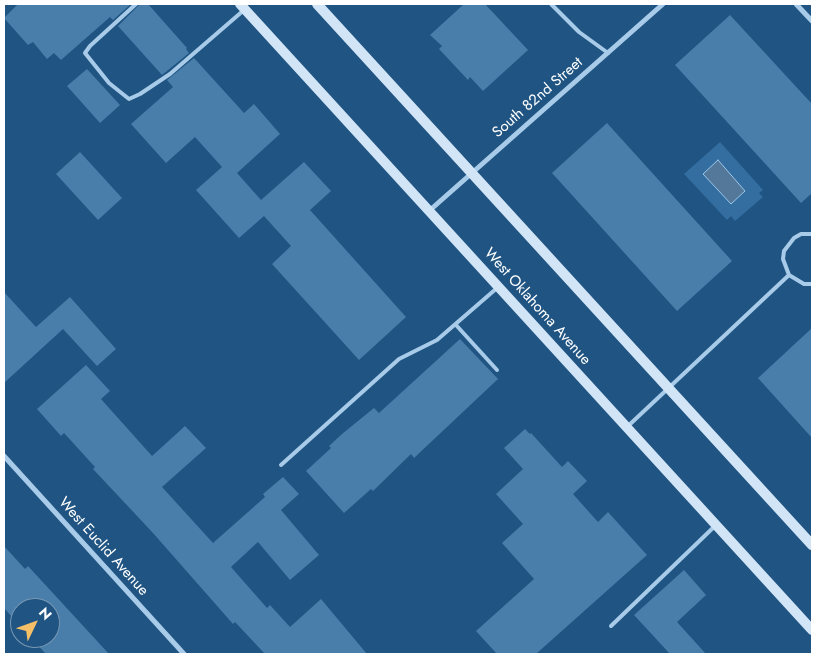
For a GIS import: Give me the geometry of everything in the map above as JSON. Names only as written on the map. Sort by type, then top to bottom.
[{"type":"main road","points":[[317,4],[812,546]]},
{"type":"main road","name":"West Oklahoma Avenue","points":[[242,6],[812,630]]},
{"type":"street","name":"South 82nd Street","points":[[429,211],[664,4]]},
{"type":"street","points":[[796,4],[812,22]]},
{"type":"street","name":"West Euclid Avenue","points":[[4,456],[184,654]]},
{"type":"lane","points":[[136,4],[90,46],[85,53],[109,83],[130,99],[170,74],[242,6]]},
{"type":"lane","points":[[551,4],[579,32],[608,53]]},
{"type":"lane","points":[[812,234],[801,234],[788,244],[783,259],[789,275],[804,284],[812,284]]},
{"type":"lane","points":[[627,427],[789,275]]},
{"type":"lane","points":[[281,465],[399,359],[438,340],[498,287]]},
{"type":"lane","points":[[456,326],[497,370]]},
{"type":"lane","points":[[611,626],[716,525]]},
{"type":"shaded area","points":[[720,142],[763,190],[759,193],[763,197],[735,221],[731,216],[727,220],[684,174]]},
{"type":"shaded area","points":[[718,160],[745,191],[731,204],[703,174]]},
{"type":"building","points":[[18,4],[131,4],[113,20],[110,17],[61,60],[54,53],[47,59],[33,42],[28,45],[4,18]]},
{"type":"building","points":[[140,4],[148,4],[187,48],[189,53],[162,75],[118,26]]},
{"type":"building","points":[[464,4],[485,4],[528,50],[483,91],[470,77],[468,80],[439,49],[442,46],[430,35]]},
{"type":"building","points":[[730,15],[812,104],[812,193],[801,203],[675,65]]},
{"type":"building","points":[[194,58],[244,113],[254,104],[280,134],[237,173],[261,200],[304,162],[331,191],[310,210],[406,317],[359,360],[272,264],[291,246],[264,216],[239,238],[196,190],[222,167],[195,137],[166,163],[131,124],[173,87],[167,80]]},
{"type":"building","points":[[87,69],[120,105],[100,123],[67,86]]},
{"type":"building","points":[[607,123],[732,261],[677,311],[552,173]]},
{"type":"building","points":[[80,152],[122,198],[98,220],[56,174]]},
{"type":"building","points":[[4,292],[36,327],[70,297],[116,349],[97,366],[63,329],[4,383]]},
{"type":"building","points":[[812,328],[812,438],[758,378]]},
{"type":"building","points":[[460,339],[498,379],[414,458],[411,454],[373,491],[371,489],[344,513],[306,471],[331,448],[329,446],[342,434],[374,408],[379,413]]},
{"type":"building","points":[[86,365],[110,391],[101,399],[152,456],[185,426],[206,448],[162,487],[213,543],[265,497],[263,494],[283,477],[299,494],[281,510],[319,555],[290,580],[258,542],[231,567],[267,608],[270,605],[290,627],[321,599],[367,654],[265,654],[235,622],[233,624],[153,533],[93,469],[95,467],[64,433],[61,436],[37,409]]},
{"type":"building","points":[[525,429],[531,433],[562,467],[568,461],[587,481],[573,494],[598,522],[608,512],[647,555],[536,654],[497,654],[476,631],[534,579],[502,543],[523,524],[496,494],[523,469],[504,448]]},
{"type":"building","points":[[4,546],[25,569],[28,566],[57,598],[10,598],[10,615],[4,608]]},
{"type":"building","points":[[684,570],[706,595],[677,622],[706,654],[670,654],[634,615]]},
{"type":"building","points":[[60,601],[109,654],[46,654],[40,648],[60,648]]}]
